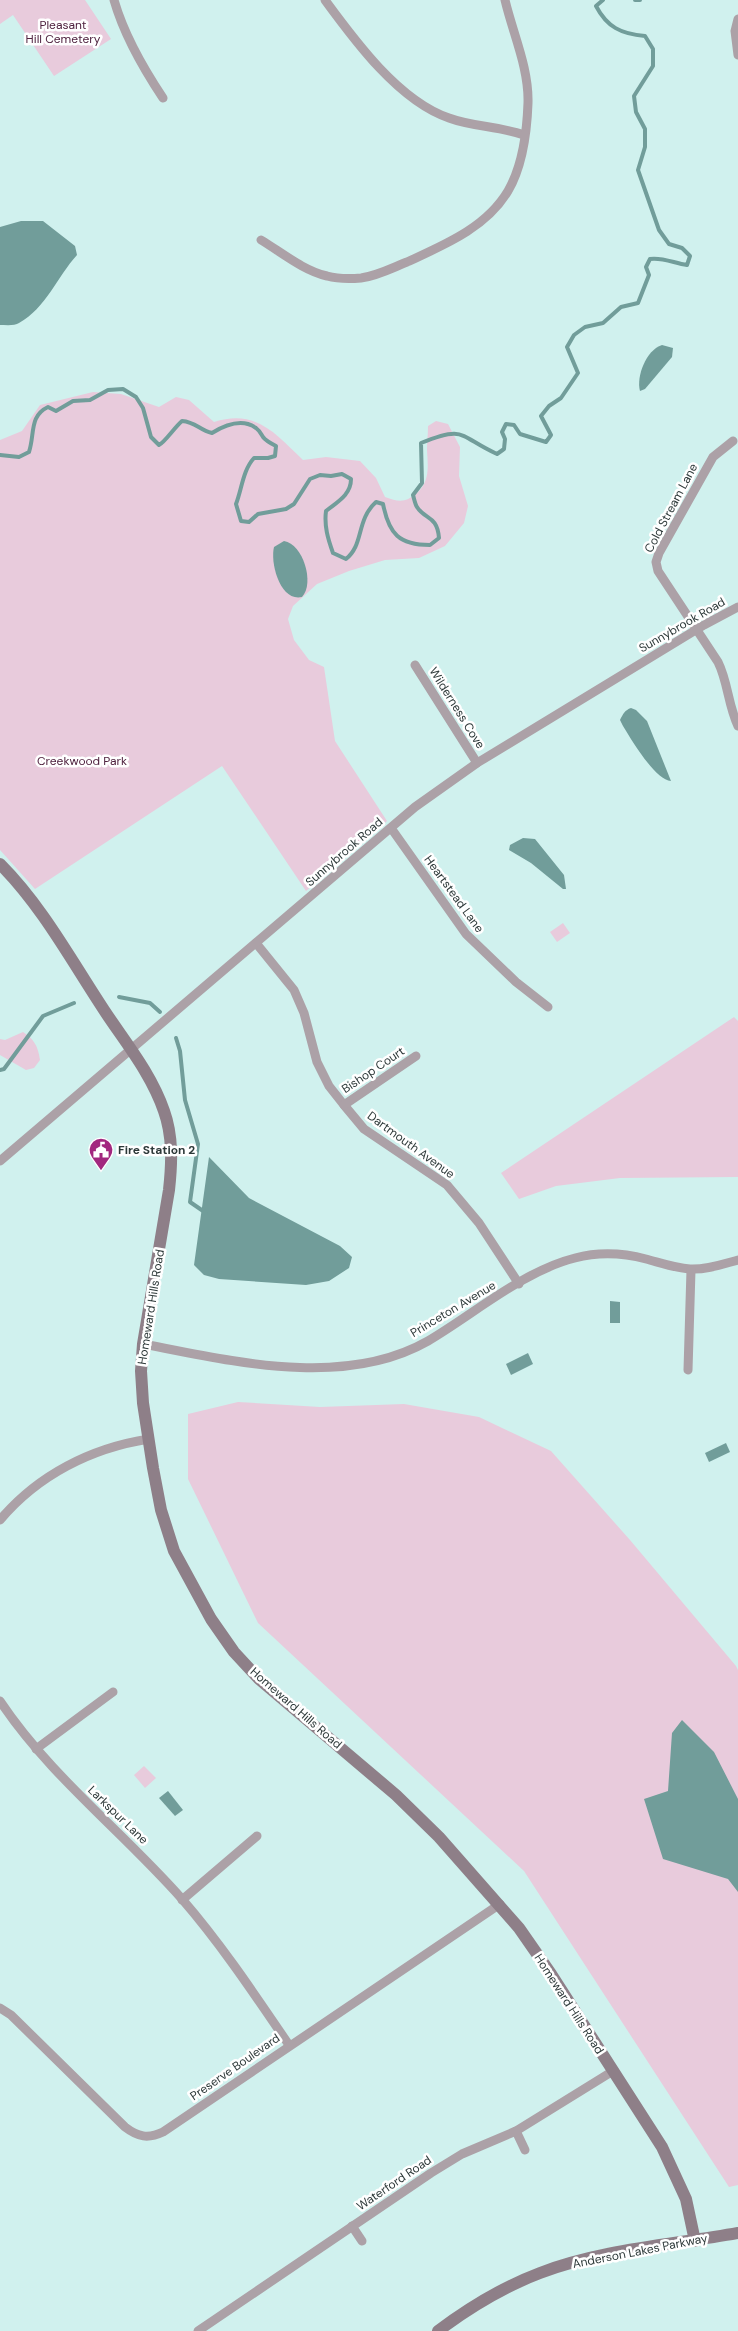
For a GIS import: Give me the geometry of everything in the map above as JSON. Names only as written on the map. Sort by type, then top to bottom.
[{"type":"street","points":[[114,0],[134,49],[164,98]]},
{"type":"street","points":[[325,0],[370,58],[394,82],[427,108],[448,118],[510,130],[524,135]]},
{"type":"street","points":[[261,240],[310,269],[326,276],[361,278],[377,275],[439,247],[482,221],[508,191],[516,171],[524,135],[528,102],[526,80],[505,0]]},
{"type":"street","points":[[738,19],[735,31],[738,55]]},
{"type":"street","name":"Cold Stream Lane","points":[[733,441],[713,457],[659,553],[656,562],[658,571],[697,629],[724,674],[729,705],[738,726]]},
{"type":"street","name":"Sunnybrook Road","points":[[0,1161],[436,791],[477,763],[697,629],[738,607]]},
{"type":"street","name":"Wilderness Cove","points":[[415,666],[477,763]]},
{"type":"street","name":"Heartstead Lane","points":[[391,828],[466,934],[516,982],[548,1007]]},
{"type":"street","name":"Homeward Hills Road","points":[[0,864],[35,905],[147,1073],[165,1113],[172,1164],[143,1344],[141,1371],[149,1439],[161,1510],[174,1551],[211,1619],[234,1652],[266,1686],[396,1795],[439,1837],[500,1904],[551,1974],[662,2147],[686,2199],[695,2241]]},
{"type":"street","name":"Dartmouth Avenue","points":[[256,943],[294,990],[304,1013],[318,1062],[329,1086],[364,1129],[447,1185],[479,1223],[519,1284]]},
{"type":"street","name":"Bishop Court","points":[[344,1105],[416,1056]]},
{"type":"street","name":"Princeton Avenue","points":[[143,1344],[297,1369],[330,1368],[394,1355],[425,1343],[550,1266],[575,1258],[597,1254],[621,1254],[691,1270],[738,1260]]},
{"type":"street","points":[[688,1370],[691,1270]]},
{"type":"street","points":[[0,1520],[27,1492],[53,1474],[108,1449],[149,1439]]},
{"type":"street","points":[[36,1750],[113,1692]]},
{"type":"street","name":"Larkspur Lane","points":[[0,1701],[54,1771],[126,1840],[182,1900],[243,1979],[289,2045]]},
{"type":"street","points":[[182,1900],[257,1836]]},
{"type":"street","name":"Preserve Boulevard","points":[[0,2008],[11,2015],[132,2138],[153,2137],[500,1904]]},
{"type":"street","name":"Waterford Road","points":[[198,2331],[462,2154],[516,2131],[613,2071]]},
{"type":"street","points":[[516,2131],[525,2150]]},
{"type":"street","points":[[352,2226],[362,2240]]},
{"type":"street","name":"Anderson Lakes Parkway","points":[[438,2331],[469,2308],[501,2290],[541,2273],[582,2260],[738,2232]]},
{"type":"green space","name":"Pleasant Hill Cemetery","points":[[0,0],[85,0],[111,39],[54,76],[13,15],[0,24]]},
{"type":"green space","name":"Creekwood Park","points":[[93,392],[121,394],[159,407],[176,397],[189,400],[214,422],[229,419],[253,421],[274,433],[303,460],[326,457],[360,461],[376,478],[385,497],[398,501],[405,500],[417,493],[426,479],[428,468],[428,426],[436,421],[448,424],[460,447],[459,476],[468,506],[464,523],[445,546],[419,558],[385,560],[349,571],[317,584],[293,606],[288,619],[294,640],[309,660],[324,667],[335,741],[387,821],[306,891],[222,766],[35,889],[0,850],[0,440],[22,431],[40,405]]},
{"type":"green space","points":[[563,923],[570,933],[557,942],[550,932]]},
{"type":"green space","points":[[734,1017],[738,1021],[738,1177],[620,1178],[556,1186],[519,1199],[501,1173]]},
{"type":"green space","points":[[23,1032],[35,1043],[40,1060],[34,1068],[26,1070],[0,1055],[0,1039],[5,1040]]},
{"type":"green space","points":[[238,1402],[320,1407],[404,1404],[479,1417],[551,1451],[630,1540],[736,1666],[738,1670],[738,2185],[729,2187],[524,1871],[258,1623],[188,1479],[188,1414]]},
{"type":"green space","points":[[144,1766],[156,1778],[145,1788],[134,1775]]},
{"type":"water","points":[[21,221],[43,221],[75,246],[77,255],[37,309],[15,325],[0,325],[0,227]]},
{"type":"water","points":[[662,345],[673,348],[672,357],[645,389],[640,391],[641,372],[647,358],[651,352]]},
{"type":"water","points":[[284,541],[297,549],[305,565],[307,583],[306,591],[302,597],[294,597],[288,594],[282,588],[275,571],[274,547]]},
{"type":"water","points":[[631,708],[636,710],[647,721],[671,781],[665,779],[651,767],[623,726],[620,720],[624,712]]},
{"type":"water","points":[[523,838],[535,839],[564,875],[566,889],[563,889],[531,863],[509,850],[510,845]]},
{"type":"water","points":[[209,1157],[249,1198],[340,1246],[352,1257],[349,1268],[329,1281],[306,1285],[219,1279],[204,1275],[194,1265]]},
{"type":"water","points":[[610,1301],[620,1302],[620,1323],[610,1323]]},
{"type":"water","points":[[528,1353],[533,1364],[511,1375],[506,1364]]},
{"type":"water","points":[[726,1443],[730,1452],[709,1462],[705,1453]]},
{"type":"water","points":[[682,1720],[714,1752],[738,1799],[738,1892],[728,1879],[663,1859],[644,1799],[668,1791],[672,1733]]},
{"type":"water","points":[[168,1791],[183,1810],[175,1816],[159,1798]]},
{"type":"waterway","points":[[0,455],[19,457],[29,452],[35,420],[48,407],[56,411],[73,401],[90,400],[108,390],[123,389],[136,397],[143,408],[151,437],[159,445],[182,421],[212,433],[228,425],[245,423],[256,428],[266,440],[276,446],[275,456],[254,458],[247,468],[236,504],[241,521],[249,522],[258,514],[286,509],[294,504],[310,479],[320,475],[342,474],[351,479],[349,489],[343,498],[326,511],[327,532],[333,553],[346,559],[352,553],[365,517],[376,502],[383,504],[385,514],[392,530],[397,536],[410,543],[430,545],[439,538],[436,525],[420,511],[413,495],[422,483],[421,443],[455,434],[468,438],[497,454],[504,449],[505,439],[502,432],[506,424],[514,425],[520,434],[546,442],[551,435],[541,416],[549,406],[561,398],[578,373],[567,347],[574,335],[585,327],[603,323],[621,307],[638,303],[649,275],[646,267],[650,259],[664,259],[687,265],[690,256],[682,248],[669,244],[659,230],[638,170],[645,147],[645,129],[636,112],[634,96],[653,66],[653,49],[645,36],[622,31],[610,24],[596,6],[603,0]]},
{"type":"waterway","points":[[635,0],[640,0]]},
{"type":"waterway","points":[[119,997],[150,1003],[160,1012]]},
{"type":"waterway","points":[[0,1070],[4,1069],[43,1016],[74,1003]]},
{"type":"waterway","points":[[176,1038],[180,1051],[185,1100],[198,1144],[190,1202],[206,1213]]},
{"type":"place","name":"Fire Station 2","points":[[101,1171]]}]
